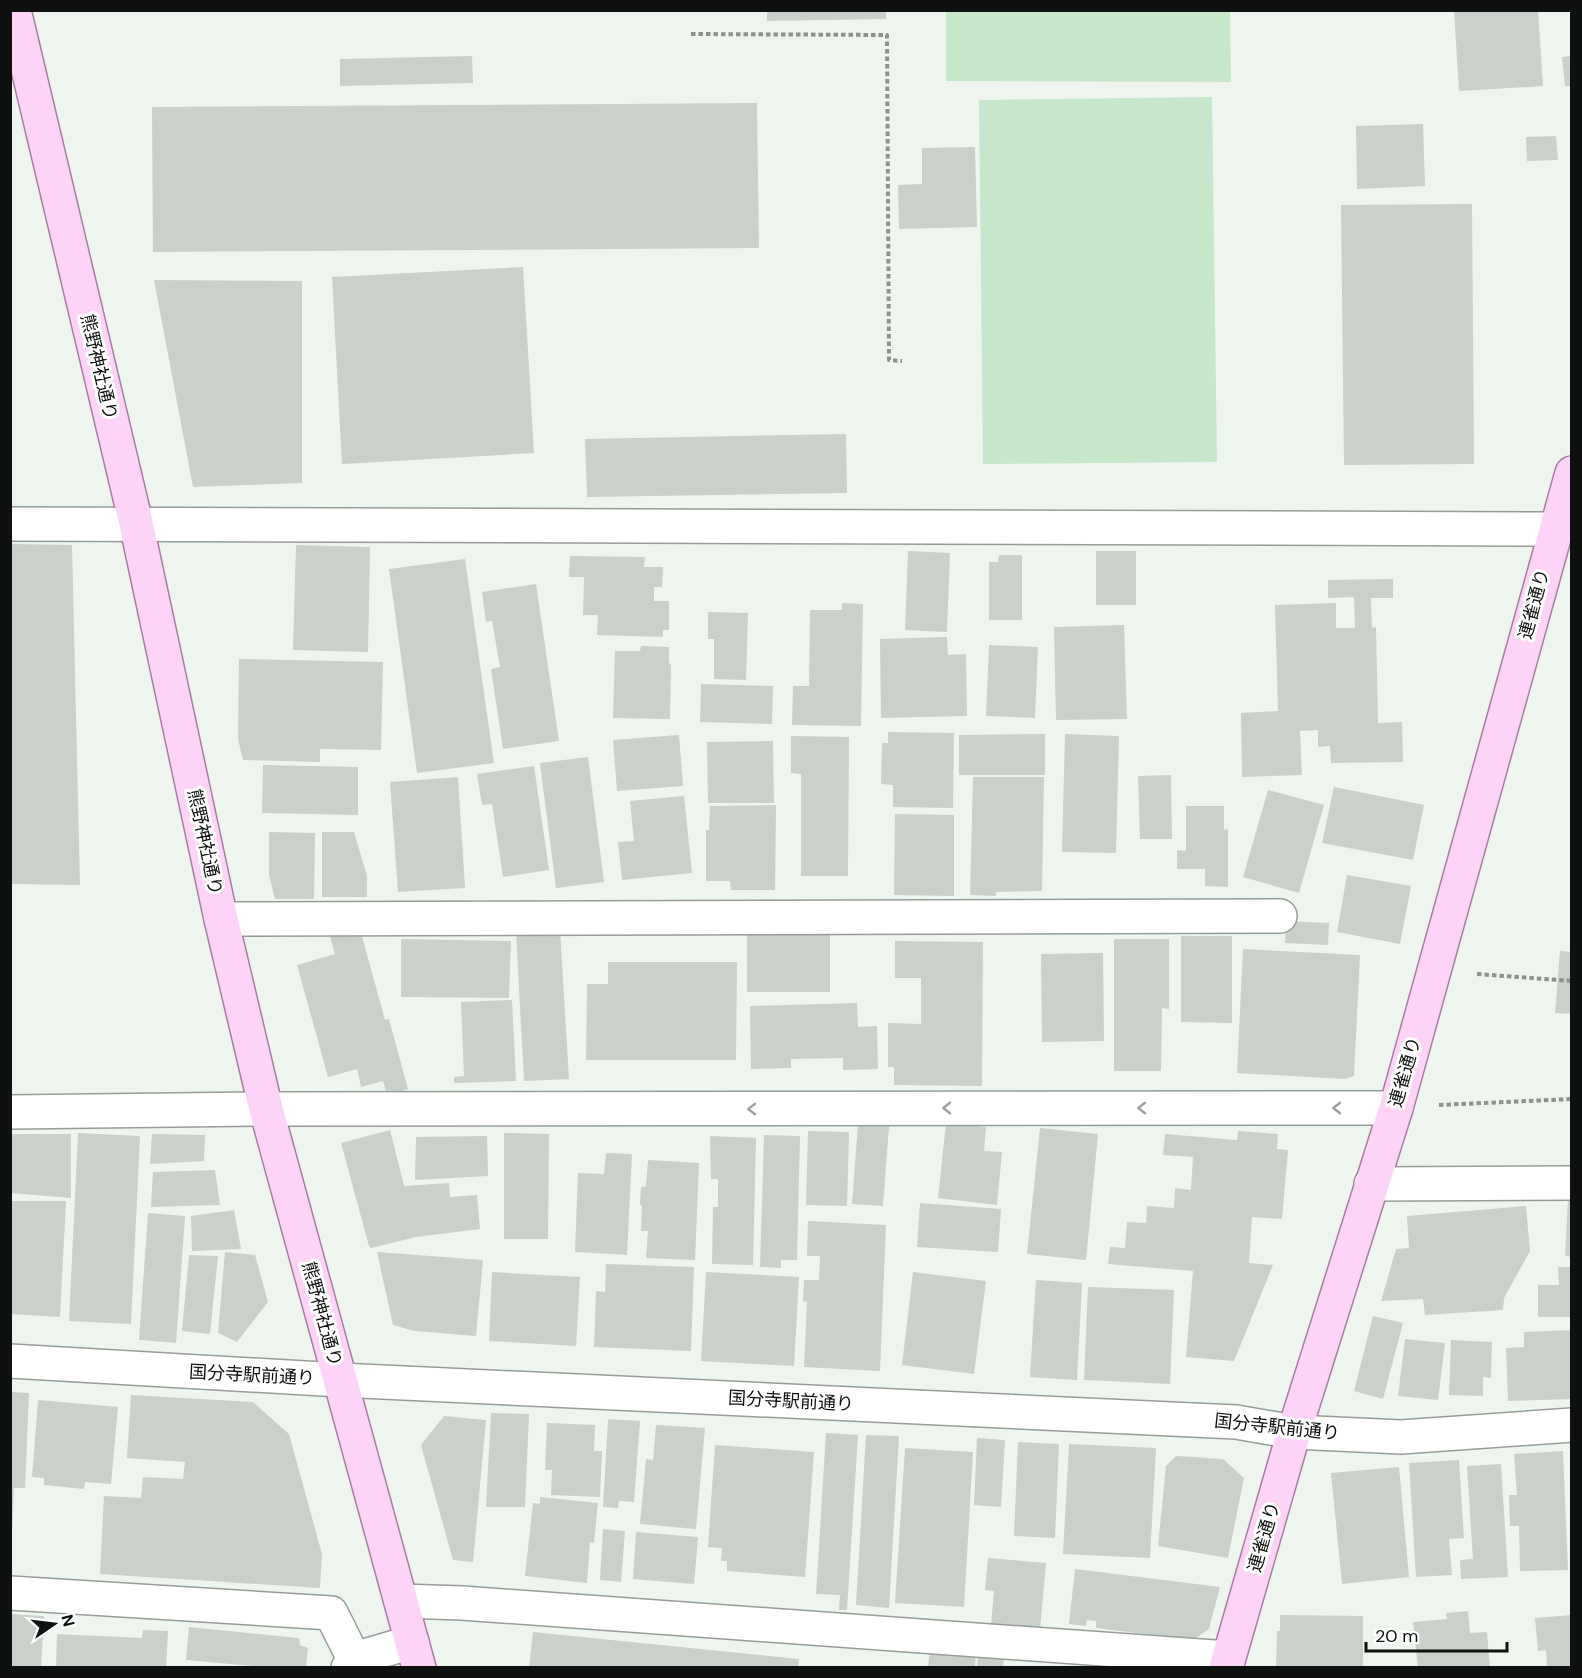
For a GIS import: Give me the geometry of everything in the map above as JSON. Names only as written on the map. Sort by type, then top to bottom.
[{"type":"main road","name":"熊野神社通り","points":[[14,10],[136,523],[221,919],[266,1109],[416,1655]]},
{"type":"main road","name":"連雀通り","points":[[1227,1663],[1294,1432],[1396,1108],[1572,473]]},
{"type":"street","points":[[10,524],[1555,529]]},
{"type":"street","points":[[221,919],[1280,916]]},
{"type":"street","points":[[10,1112],[266,1109],[1396,1108]]},
{"type":"street","points":[[1371,1184],[1572,1183]]},
{"type":"street","name":"国分寺駅前通り","points":[[10,1361],[340,1380],[1236,1422],[1294,1432],[1401,1437],[1572,1425]]},
{"type":"street","points":[[10,1593],[331,1613],[351,1663],[416,1655]]},
{"type":"street","points":[[401,1601],[462,1603],[1227,1663]]},
{"type":"path","points":[[691,34],[887,35],[889,360],[902,362]]},
{"type":"path","points":[[1467,973],[1572,981]]},
{"type":"path","points":[[1437,1105],[1572,1100]]},
{"type":"green space","points":[[946,11],[1230,11],[1231,82],[946,81]]},
{"type":"green space","points":[[1212,97],[1217,462],[983,464],[979,100]]},
{"type":"building","points":[[767,10],[886,10],[886,19],[767,21]]},
{"type":"building","points":[[1454,10],[1538,10],[1543,86],[1459,91]]},
{"type":"building","points":[[472,56],[473,83],[340,86],[340,59]]},
{"type":"building","points":[[1572,56],[1572,86],[1565,86],[1562,57]]},
{"type":"building","points":[[757,103],[759,248],[153,252],[152,107]]},
{"type":"building","points":[[1423,124],[1425,186],[1357,189],[1356,126]]},
{"type":"building","points":[[1556,136],[1558,160],[1527,161],[1526,137]]},
{"type":"building","points":[[975,147],[977,227],[899,229],[898,185],[922,184],[922,148]]},
{"type":"building","points":[[1472,204],[1474,464],[1344,465],[1341,205]]},
{"type":"building","points":[[523,267],[534,453],[342,464],[332,277]]},
{"type":"building","points":[[154,280],[302,281],[302,483],[193,487]]},
{"type":"building","points":[[846,434],[847,493],[587,497],[585,439]]},
{"type":"building","points":[[10,544],[72,545],[80,885],[10,884]]},
{"type":"building","points":[[296,545],[370,547],[368,652],[293,650]]},
{"type":"building","points":[[908,551],[950,553],[947,632],[905,630]]},
{"type":"building","points":[[1096,551],[1136,551],[1136,605],[1096,605]]},
{"type":"building","points":[[999,555],[1022,555],[1022,620],[989,620],[989,562],[998,562]]},
{"type":"building","points":[[570,556],[645,557],[644,567],[663,567],[662,587],[654,587],[654,601],[669,601],[669,630],[663,630],[663,637],[597,635],[598,615],[583,615],[584,577],[569,577]]},
{"type":"building","points":[[465,559],[494,763],[417,773],[389,569]]},
{"type":"building","points":[[1393,579],[1393,598],[1371,598],[1372,628],[1376,627],[1378,723],[1402,722],[1403,762],[1331,763],[1330,746],[1318,747],[1318,730],[1300,731],[1302,775],[1242,777],[1241,713],[1278,711],[1275,605],[1336,603],[1336,628],[1355,628],[1354,597],[1328,598],[1328,580]]},
{"type":"building","points":[[536,584],[559,741],[503,749],[491,669],[500,667],[492,621],[486,622],[482,592]]},
{"type":"building","points":[[842,603],[863,604],[861,726],[792,725],[793,686],[809,686],[810,610],[842,610]]},
{"type":"building","points":[[708,612],[748,613],[746,680],[714,679],[714,639],[708,639]]},
{"type":"building","points":[[1124,625],[1127,719],[1056,720],[1054,627]]},
{"type":"building","points":[[947,637],[948,655],[966,654],[967,716],[881,718],[880,639]]},
{"type":"building","points":[[989,645],[1038,647],[1035,718],[986,716]]},
{"type":"building","points":[[641,646],[669,647],[670,719],[613,718],[615,651],[640,651]]},
{"type":"building","points":[[239,659],[383,662],[381,750],[320,749],[320,762],[243,760],[238,739]]},
{"type":"building","points":[[701,684],[773,686],[772,724],[700,722]]},
{"type":"building","points":[[888,732],[954,733],[953,808],[893,807],[893,785],[881,784],[882,743],[888,743]]},
{"type":"building","points":[[1045,734],[1045,775],[959,775],[959,735]]},
{"type":"building","points":[[1065,734],[1119,736],[1116,853],[1062,852]]},
{"type":"building","points":[[679,735],[683,786],[617,791],[613,740]]},
{"type":"building","points":[[791,736],[849,737],[848,876],[801,876],[801,774],[791,773]]},
{"type":"building","points":[[773,741],[774,803],[708,803],[707,742]]},
{"type":"building","points":[[588,757],[604,882],[556,888],[540,763]]},
{"type":"building","points":[[263,765],[358,767],[358,815],[262,813]]},
{"type":"building","points":[[534,766],[549,870],[503,877],[492,804],[482,805],[477,774]]},
{"type":"building","points":[[1171,775],[1172,839],[1140,839],[1138,776]]},
{"type":"building","points":[[458,777],[465,888],[398,892],[390,782]]},
{"type":"building","points":[[973,777],[1044,777],[1042,891],[996,892],[996,896],[970,895]]},
{"type":"building","points":[[1334,787],[1424,805],[1413,860],[1322,843]]},
{"type":"building","points":[[1268,790],[1324,805],[1299,893],[1243,877]]},
{"type":"building","points":[[684,796],[692,873],[622,880],[618,842],[634,841],[630,801]]},
{"type":"building","points":[[776,805],[775,890],[731,890],[730,881],[706,881],[706,830],[709,830],[710,806]]},
{"type":"building","points":[[1186,806],[1224,806],[1224,830],[1228,829],[1228,887],[1205,886],[1205,869],[1177,869],[1177,850],[1186,851]]},
{"type":"building","points":[[895,814],[954,815],[954,896],[894,895]]},
{"type":"building","points":[[269,832],[315,833],[314,899],[275,899],[269,875]]},
{"type":"building","points":[[322,832],[354,832],[367,876],[367,897],[322,897]]},
{"type":"building","points":[[1347,875],[1411,886],[1400,944],[1337,932]]},
{"type":"building","points":[[1286,921],[1329,923],[1328,945],[1285,943]]},
{"type":"building","points":[[360,929],[385,1020],[389,1019],[408,1089],[387,1095],[383,1081],[361,1087],[357,1069],[328,1077],[297,965],[335,954],[330,937]]},
{"type":"building","points":[[560,930],[569,1079],[524,1081],[516,932]]},
{"type":"building","points":[[830,930],[830,992],[747,992],[747,931]]},
{"type":"building","points":[[1181,936],[1232,936],[1232,1023],[1181,1022]]},
{"type":"building","points":[[401,939],[511,941],[509,998],[401,997]]},
{"type":"building","points":[[1114,939],[1169,939],[1169,1009],[1162,1008],[1161,1071],[1114,1071]]},
{"type":"building","points":[[895,941],[983,942],[982,1086],[894,1085],[894,1067],[888,1067],[888,1023],[921,1024],[921,978],[895,978]]},
{"type":"building","points":[[1243,949],[1360,955],[1354,1076],[1345,1079],[1237,1073]]},
{"type":"building","points":[[1560,951],[1572,952],[1572,1014],[1555,1013]]},
{"type":"building","points":[[1103,953],[1104,1041],[1042,1042],[1041,954]]},
{"type":"building","points":[[608,962],[737,962],[736,1060],[586,1060],[587,984],[608,984]]},
{"type":"building","points":[[512,1000],[516,1081],[454,1083],[454,1077],[464,1076],[461,1002]]},
{"type":"building","points":[[857,1003],[858,1027],[877,1026],[878,1069],[843,1070],[843,1058],[791,1059],[791,1068],[751,1069],[750,1006]]},
{"type":"building","points":[[946,1123],[986,1127],[984,1151],[1002,1152],[997,1205],[938,1198]]},
{"type":"building","points":[[858,1124],[889,1126],[883,1206],[852,1204]]},
{"type":"building","points":[[1040,1128],[1098,1134],[1086,1260],[1027,1254]]},
{"type":"building","points":[[390,1130],[404,1186],[449,1183],[450,1197],[477,1195],[480,1229],[416,1237],[371,1248],[369,1246],[341,1143]]},
{"type":"building","points":[[808,1131],[849,1132],[847,1206],[806,1205]]},
{"type":"building","points":[[1238,1131],[1278,1134],[1277,1149],[1288,1150],[1282,1219],[1252,1217],[1249,1263],[1273,1265],[1234,1361],[1186,1357],[1193,1271],[1108,1264],[1110,1247],[1125,1248],[1127,1222],[1146,1223],[1147,1206],[1174,1208],[1175,1188],[1191,1190],[1193,1157],[1163,1155],[1165,1134],[1237,1140]]},
{"type":"building","points":[[78,1133],[140,1136],[131,1324],[69,1321]]},
{"type":"building","points":[[504,1133],[549,1134],[548,1239],[504,1239]]},
{"type":"building","points":[[10,1134],[71,1134],[71,1198],[10,1193]]},
{"type":"building","points":[[152,1134],[205,1135],[204,1161],[150,1164]]},
{"type":"building","points":[[764,1135],[800,1136],[797,1260],[781,1260],[781,1268],[760,1267]]},
{"type":"building","points":[[487,1136],[488,1176],[415,1180],[416,1137]]},
{"type":"building","points":[[710,1136],[756,1138],[753,1265],[712,1264],[713,1207],[718,1207],[718,1179],[711,1179]]},
{"type":"building","points":[[606,1153],[632,1154],[627,1255],[575,1252],[578,1173],[604,1174]]},
{"type":"building","points":[[648,1160],[699,1163],[695,1260],[646,1258],[648,1231],[641,1231],[642,1205],[640,1205],[641,1187],[646,1186]]},
{"type":"building","points":[[215,1170],[220,1205],[151,1207],[153,1172]]},
{"type":"building","points":[[1568,1200],[1572,1201],[1572,1257],[1565,1256]]},
{"type":"building","points":[[10,1201],[66,1201],[60,1317],[10,1314]]},
{"type":"building","points":[[920,1203],[1001,1209],[998,1252],[917,1247]]},
{"type":"building","points":[[1526,1206],[1530,1251],[1504,1298],[1503,1310],[1425,1315],[1423,1299],[1381,1301],[1396,1249],[1409,1248],[1407,1216]]},
{"type":"building","points":[[234,1210],[241,1249],[192,1251],[191,1216]]},
{"type":"building","points":[[148,1213],[185,1216],[176,1343],[139,1340]]},
{"type":"building","points":[[808,1221],[886,1225],[880,1371],[804,1367],[807,1301],[803,1302],[804,1280],[819,1280],[820,1256],[807,1256]]},
{"type":"building","points":[[225,1252],[255,1255],[268,1302],[237,1342],[218,1333]]},
{"type":"building","points":[[377,1252],[483,1260],[476,1336],[414,1331],[393,1325]]},
{"type":"building","points":[[189,1255],[218,1256],[210,1334],[182,1331]]},
{"type":"building","points":[[606,1264],[694,1267],[691,1351],[594,1347],[596,1291],[605,1292]]},
{"type":"building","points":[[1558,1267],[1572,1267],[1572,1317],[1538,1317],[1538,1285],[1559,1285]]},
{"type":"building","points":[[492,1272],[580,1277],[576,1346],[489,1341]]},
{"type":"building","points":[[706,1272],[799,1277],[794,1366],[701,1361]]},
{"type":"building","points":[[913,1272],[986,1281],[974,1374],[902,1365]]},
{"type":"building","points":[[1036,1280],[1082,1283],[1077,1380],[1030,1377]]},
{"type":"building","points":[[1088,1287],[1174,1290],[1170,1384],[1084,1380]]},
{"type":"building","points":[[1373,1316],[1403,1323],[1383,1399],[1354,1391]]},
{"type":"building","points":[[1572,1330],[1572,1399],[1508,1401],[1506,1348],[1524,1347],[1524,1332]]},
{"type":"building","points":[[1405,1339],[1445,1343],[1438,1400],[1398,1396]]},
{"type":"building","points":[[1451,1340],[1492,1342],[1491,1378],[1483,1377],[1483,1396],[1449,1395]]},
{"type":"building","points":[[10,1392],[29,1393],[25,1488],[14,1488],[12,1534],[10,1534]]},
{"type":"building","points":[[131,1395],[253,1402],[289,1434],[322,1554],[320,1588],[100,1574],[104,1496],[141,1498],[143,1477],[183,1479],[185,1462],[127,1458]]},
{"type":"building","points":[[38,1400],[118,1407],[111,1484],[85,1482],[84,1489],[44,1485],[44,1478],[32,1477]]},
{"type":"building","points":[[491,1413],[529,1414],[525,1507],[486,1507]]},
{"type":"building","points":[[444,1416],[486,1420],[473,1562],[453,1560],[421,1445]]},
{"type":"building","points":[[608,1419],[640,1421],[634,1502],[619,1501],[618,1508],[603,1507]]},
{"type":"building","points":[[547,1423],[595,1425],[594,1451],[602,1451],[600,1497],[551,1495],[552,1470],[545,1470]]},
{"type":"building","points":[[656,1425],[705,1428],[696,1529],[640,1524],[646,1459],[653,1460]]},
{"type":"building","points":[[826,1433],[858,1435],[847,1610],[839,1610],[840,1595],[816,1594]]},
{"type":"building","points":[[866,1435],[899,1436],[889,1608],[856,1605]]},
{"type":"building","points":[[977,1438],[1005,1440],[1001,1507],[974,1505]]},
{"type":"building","points":[[1018,1442],[1059,1444],[1055,1538],[1014,1536]]},
{"type":"building","points":[[1069,1444],[1156,1448],[1150,1558],[1063,1554]]},
{"type":"building","points":[[715,1445],[814,1452],[805,1577],[727,1571],[727,1561],[721,1561],[722,1548],[708,1547]]},
{"type":"building","points":[[905,1448],[973,1452],[964,1607],[895,1603]]},
{"type":"building","points":[[1563,1451],[1568,1570],[1520,1571],[1519,1526],[1510,1526],[1509,1495],[1517,1495],[1514,1454]]},
{"type":"building","points":[[1176,1456],[1223,1459],[1244,1478],[1228,1558],[1158,1546],[1166,1466]]},
{"type":"building","points":[[1459,1460],[1464,1538],[1449,1539],[1452,1575],[1416,1577],[1409,1463]]},
{"type":"building","points":[[1501,1464],[1508,1577],[1461,1579],[1460,1560],[1473,1559],[1467,1466]]},
{"type":"building","points":[[1399,1467],[1409,1577],[1342,1584],[1331,1473]]},
{"type":"building","points":[[540,1497],[598,1503],[594,1543],[590,1542],[587,1583],[525,1576],[533,1503],[540,1504]]},
{"type":"building","points":[[603,1529],[625,1531],[621,1582],[600,1580]]},
{"type":"building","points":[[636,1532],[698,1537],[694,1584],[633,1579]]},
{"type":"building","points":[[988,1558],[1046,1563],[1040,1630],[991,1625],[994,1591],[985,1590]]},
{"type":"building","points":[[1075,1569],[1220,1587],[1209,1629],[1193,1640],[1096,1628],[1096,1621],[1087,1620],[1086,1626],[1069,1624]]},
{"type":"building","points":[[1468,1611],[1470,1633],[1487,1632],[1490,1668],[1418,1668],[1413,1622],[1447,1619],[1446,1613]]},
{"type":"building","points":[[10,1614],[44,1616],[41,1668],[10,1668]]},
{"type":"building","points":[[1280,1615],[1363,1616],[1363,1668],[1276,1668]]},
{"type":"building","points":[[1572,1615],[1572,1668],[1547,1668],[1546,1650],[1538,1651],[1535,1618]]},
{"type":"building","points":[[189,1627],[299,1638],[300,1645],[308,1648],[306,1668],[274,1668],[186,1660]]},
{"type":"building","points":[[143,1630],[168,1631],[166,1668],[56,1668],[57,1634],[142,1638]]},
{"type":"building","points":[[533,1632],[799,1659],[798,1668],[529,1668]]},
{"type":"building","points":[[930,1647],[976,1651],[975,1668],[928,1668]]},
{"type":"building","points":[[978,1657],[1004,1659],[1003,1668],[977,1668]]}]
